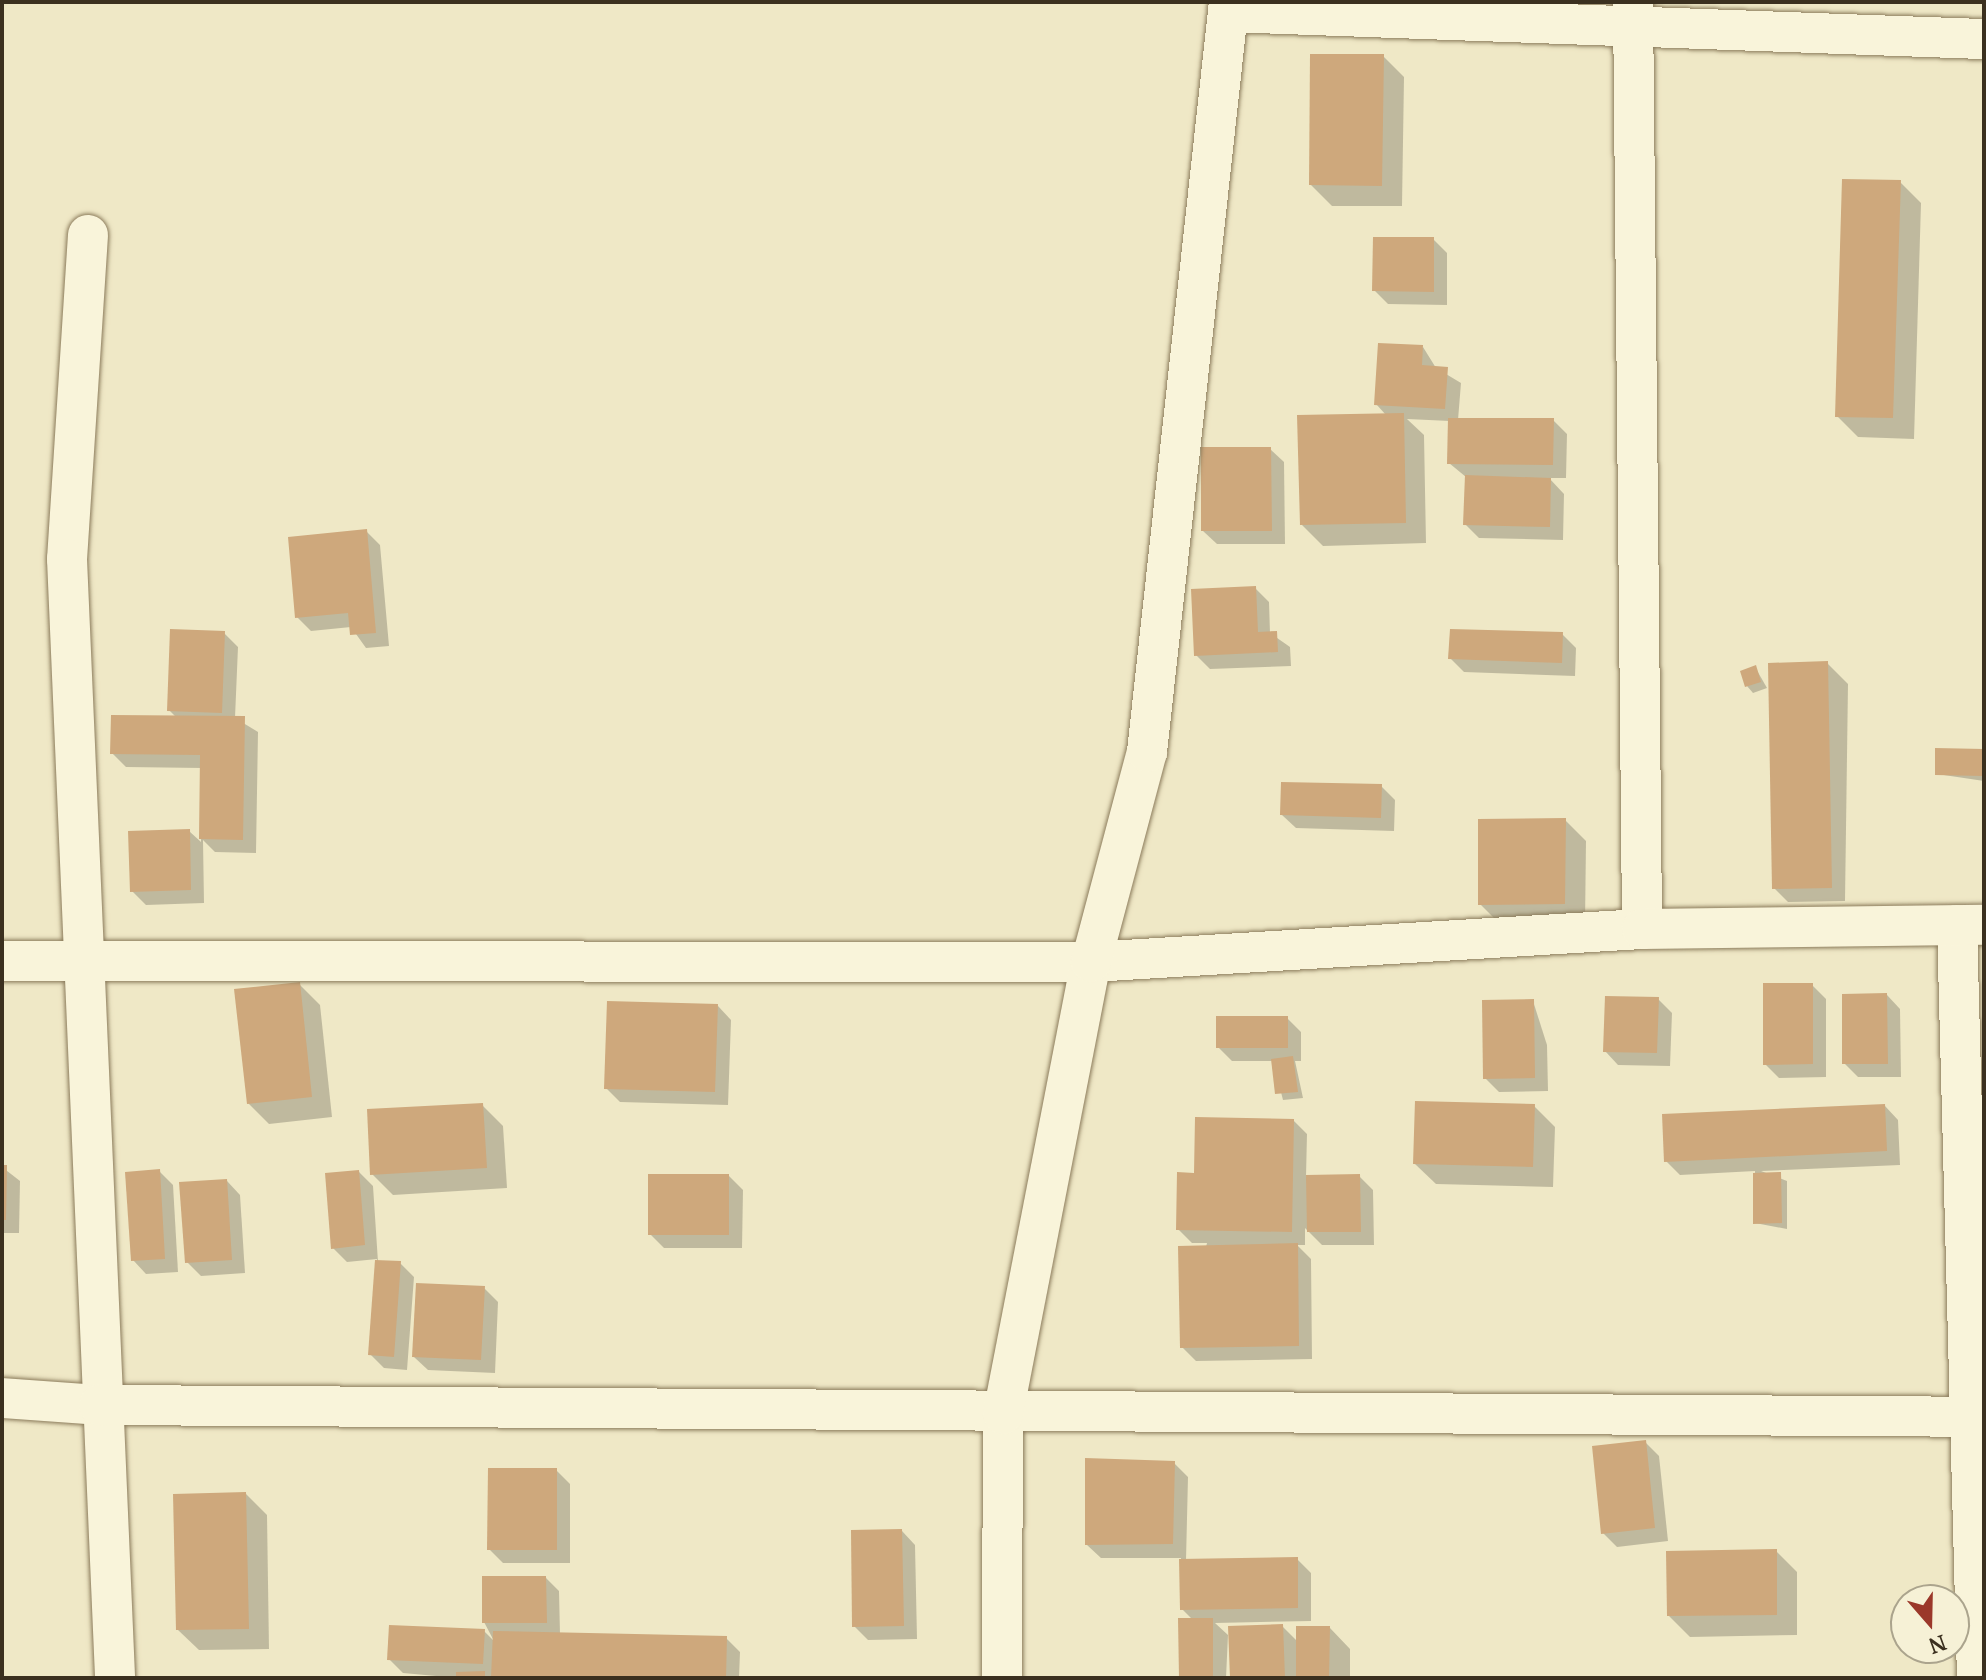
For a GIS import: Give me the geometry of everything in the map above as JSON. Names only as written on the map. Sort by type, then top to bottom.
[{"type":"street","points":[[1002,1678],[1003,1414],[1091,962],[1147,752],[1228,7],[1633,14],[1984,39]]},
{"type":"street","points":[[1633,14],[1642,929]]},
{"type":"street","points":[[88,235],[67,559],[89,960],[99,1405],[115,1678]]},
{"type":"street","points":[[2,961],[1091,962],[1642,929],[1970,925],[1977,1417],[1977,1678]]},
{"type":"street","points":[[2,1398],[99,1405],[1003,1414],[1977,1417]]},
{"type":"building","points":[[1310,54],[1384,54],[1382,186],[1309,185]]},
{"type":"building","points":[[1842,179],[1901,180],[1893,418],[1835,417]]},
{"type":"building","points":[[1373,237],[1434,237],[1434,292],[1372,291]]},
{"type":"building","points":[[1378,343],[1423,345],[1422,365],[1448,367],[1445,409],[1374,405]]},
{"type":"building","points":[[1404,413],[1406,523],[1300,525],[1297,415]]},
{"type":"building","points":[[1448,418],[1554,418],[1553,465],[1447,464]]},
{"type":"building","points":[[1201,447],[1271,447],[1272,531],[1201,531]]},
{"type":"building","points":[[1465,475],[1551,478],[1550,527],[1463,525]]},
{"type":"building","points":[[367,529],[376,633],[350,635],[348,613],[295,618],[288,537]]},
{"type":"building","points":[[1256,586],[1258,632],[1277,631],[1278,652],[1194,656],[1191,589]]},
{"type":"building","points":[[170,629],[225,631],[222,713],[167,711]]},
{"type":"building","points":[[1450,629],[1563,632],[1562,663],[1448,659]]},
{"type":"building","points":[[1828,661],[1832,888],[1772,889],[1768,663]]},
{"type":"building","points":[[1756,665],[1761,682],[1745,687],[1740,671]]},
{"type":"building","points":[[111,715],[245,716],[243,840],[199,839],[200,755],[110,754]]},
{"type":"building","points":[[1935,748],[1984,749],[1984,776],[1935,775]]},
{"type":"building","points":[[1281,782],[1382,784],[1381,818],[1280,815]]},
{"type":"building","points":[[1566,818],[1565,904],[1478,905],[1478,819]]},
{"type":"building","points":[[190,829],[191,890],[130,892],[128,831]]},
{"type":"building","points":[[300,982],[312,1097],[247,1104],[234,989]]},
{"type":"building","points":[[1763,983],[1813,983],[1813,1064],[1763,1065]]},
{"type":"building","points":[[1887,993],[1888,1064],[1842,1064],[1842,994]]},
{"type":"building","points":[[1605,996],[1659,997],[1657,1053],[1603,1052]]},
{"type":"building","points":[[1534,999],[1535,1078],[1483,1079],[1482,1000]]},
{"type":"building","points":[[607,1001],[718,1004],[715,1092],[604,1089]]},
{"type":"building","points":[[1216,1016],[1288,1016],[1288,1048],[1216,1048]]},
{"type":"building","points":[[1293,1056],[1298,1092],[1275,1094],[1271,1059]]},
{"type":"building","points":[[1415,1101],[1535,1104],[1533,1167],[1413,1164]]},
{"type":"building","points":[[483,1103],[487,1168],[370,1175],[367,1109]]},
{"type":"building","points":[[1885,1104],[1887,1151],[1664,1162],[1662,1114]]},
{"type":"building","points":[[1195,1117],[1294,1119],[1292,1232],[1176,1230],[1177,1172],[1194,1173]]},
{"type":"building","points":[[2,1165],[7,1165],[6,1220],[2,1220]]},
{"type":"building","points":[[160,1169],[165,1259],[131,1261],[125,1172]]},
{"type":"building","points":[[359,1170],[365,1245],[331,1249],[325,1173]]},
{"type":"building","points":[[1781,1172],[1782,1223],[1753,1224],[1753,1173]]},
{"type":"building","points":[[648,1174],[729,1174],[729,1235],[648,1235]]},
{"type":"building","points":[[1360,1174],[1361,1232],[1307,1232],[1306,1175]]},
{"type":"building","points":[[227,1179],[232,1260],[185,1263],[179,1182]]},
{"type":"building","points":[[1298,1243],[1299,1346],[1180,1348],[1178,1246]]},
{"type":"building","points":[[375,1260],[401,1261],[394,1357],[368,1355]]},
{"type":"building","points":[[416,1283],[485,1286],[481,1360],[412,1357]]},
{"type":"building","points":[[1646,1440],[1655,1528],[1601,1534],[1592,1446]]},
{"type":"building","points":[[1085,1458],[1175,1461],[1173,1544],[1085,1545]]},
{"type":"building","points":[[488,1468],[557,1468],[557,1550],[487,1550]]},
{"type":"building","points":[[246,1492],[249,1629],[176,1630],[173,1494]]},
{"type":"building","points":[[902,1529],[904,1626],[852,1627],[851,1530]]},
{"type":"building","points":[[1777,1549],[1777,1615],[1667,1616],[1666,1551]]},
{"type":"building","points":[[1298,1557],[1298,1608],[1180,1610],[1179,1559]]},
{"type":"building","points":[[482,1576],[546,1576],[547,1623],[482,1623]]},
{"type":"building","points":[[1178,1618],[1213,1618],[1213,1678],[1179,1678]]},
{"type":"building","points":[[1283,1624],[1285,1678],[1230,1678],[1228,1626]]},
{"type":"building","points":[[389,1625],[485,1629],[483,1664],[387,1660]]},
{"type":"building","points":[[1296,1626],[1330,1626],[1329,1678],[1296,1678]]},
{"type":"building","points":[[493,1631],[727,1636],[726,1678],[491,1678]]},
{"type":"building","points":[[485,1671],[485,1678],[456,1678],[456,1672]]}]
